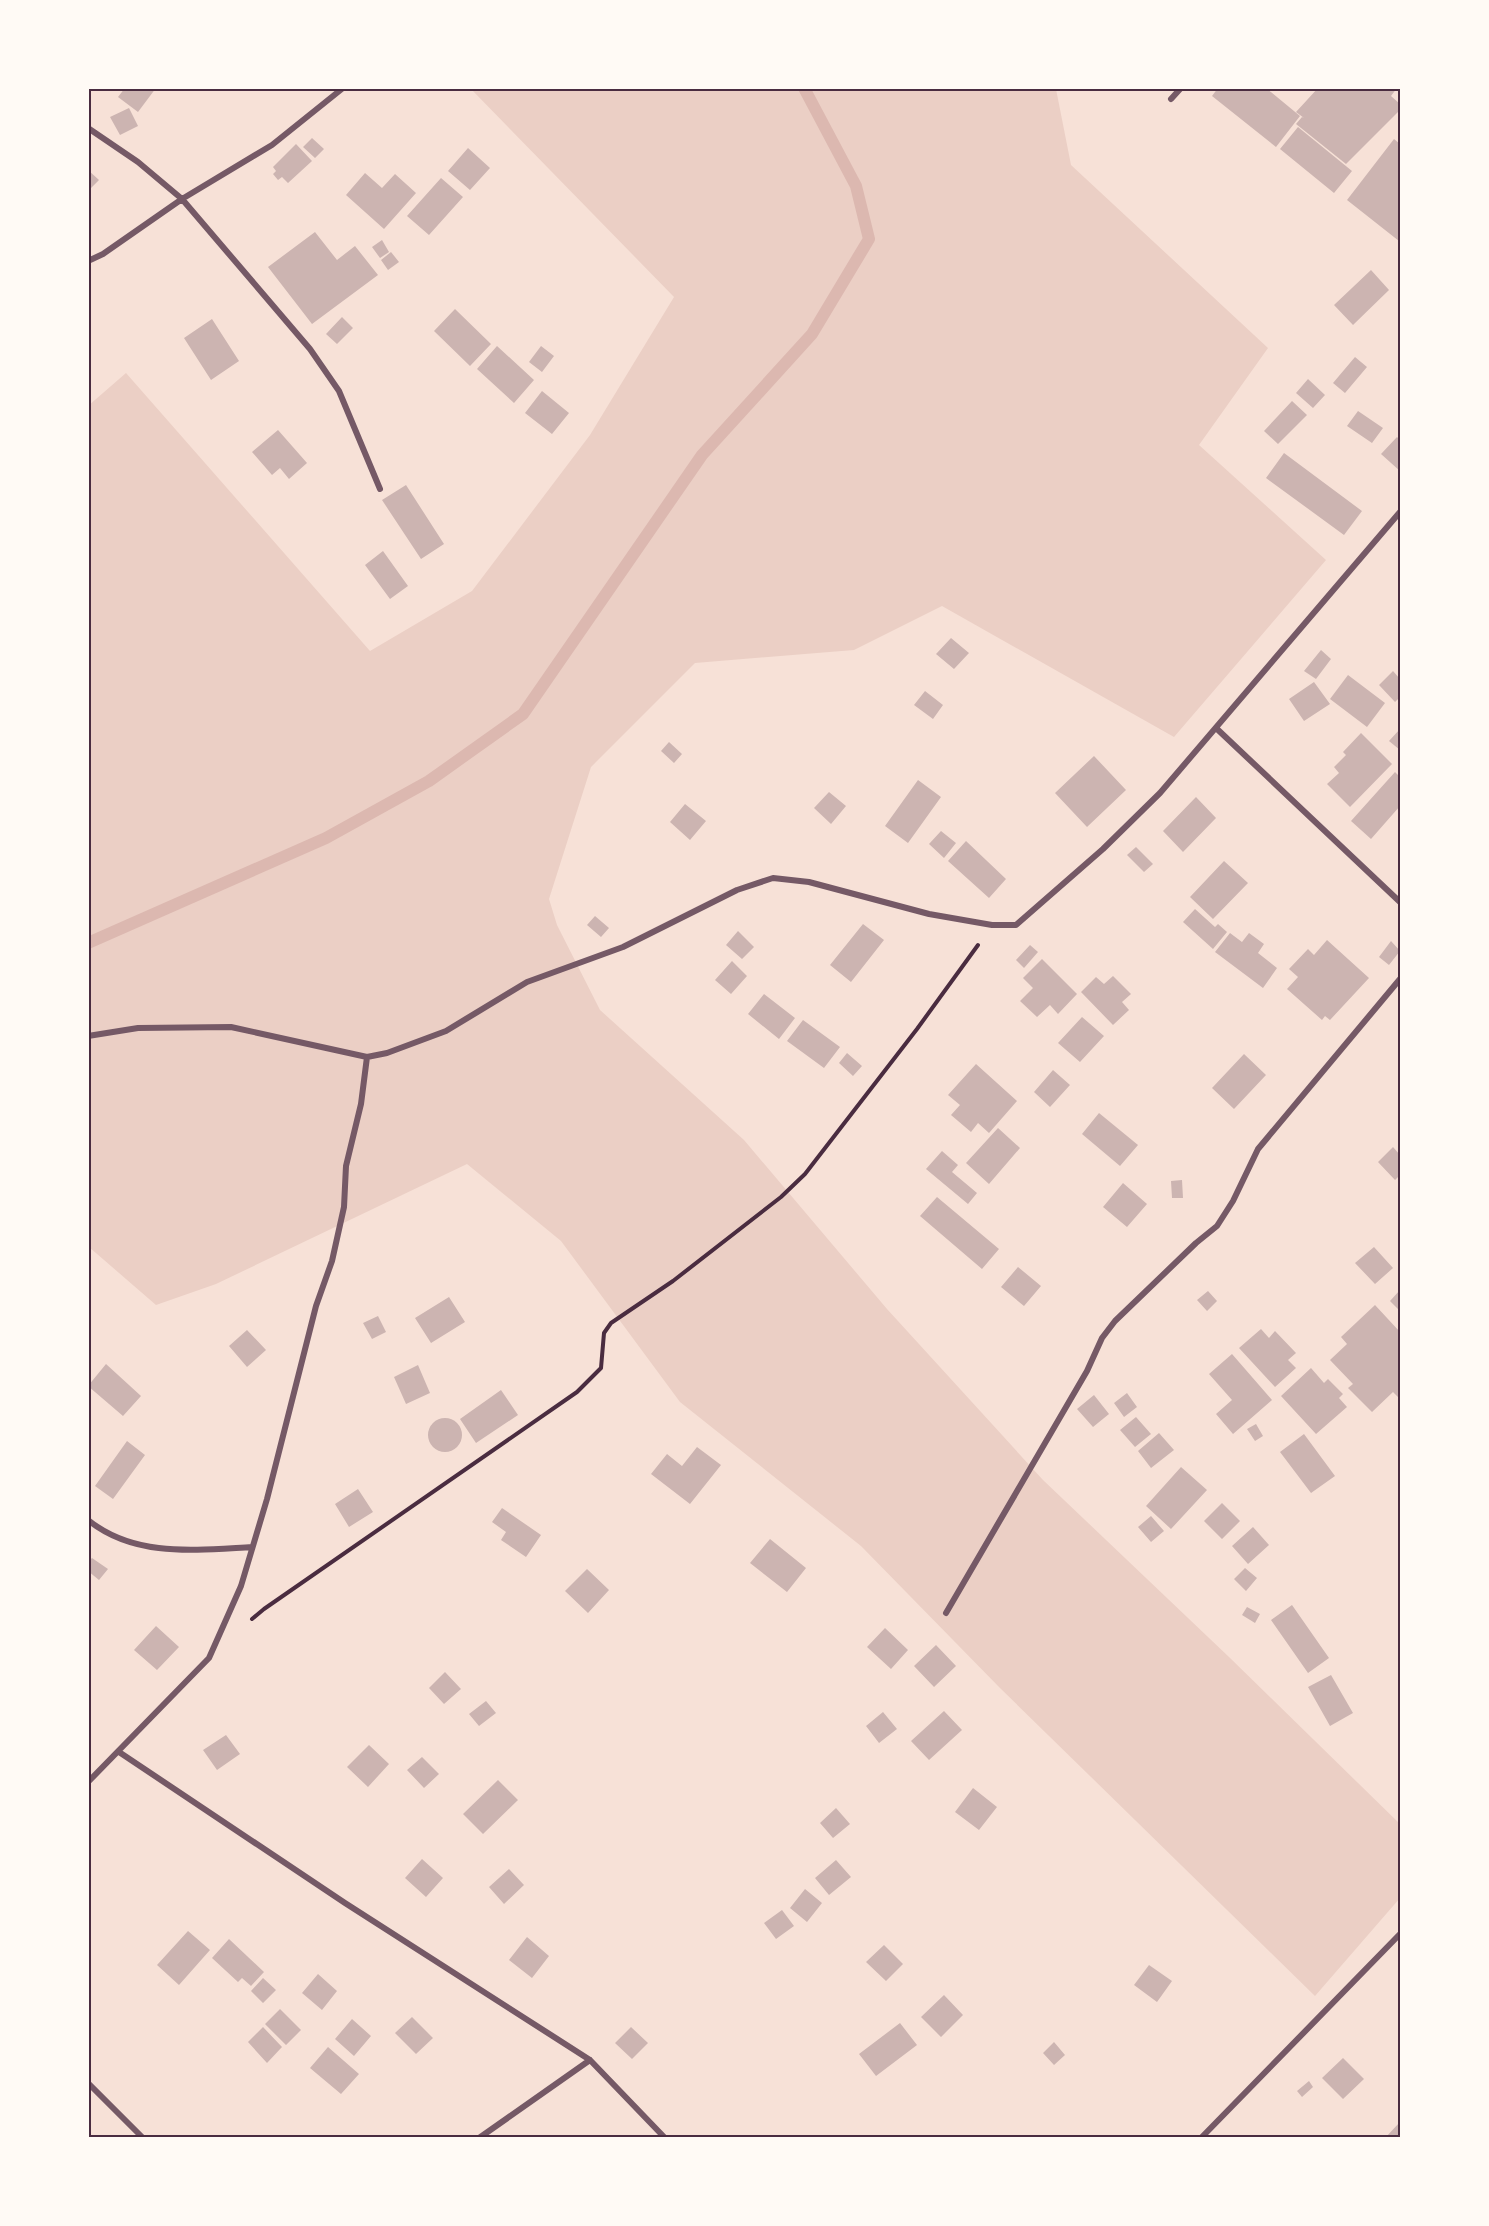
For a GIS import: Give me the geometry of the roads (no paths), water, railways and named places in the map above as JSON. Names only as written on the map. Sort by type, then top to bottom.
[{"type":"street","points":[[88,261],[103,254],[182,199],[272,145],[343,88]]},
{"type":"street","points":[[1171,99],[1181,88]]},
{"type":"street","points":[[88,128],[138,162],[182,199],[310,349],[339,391],[380,489]]},
{"type":"street","points":[[88,1036],[138,1028],[231,1027],[367,1057],[387,1053],[446,1031],[527,982],[623,947],[737,890],[773,878],[809,882],[929,914],[992,925],[1016,925],[1103,849],[1160,793],[1401,512]]},
{"type":"street","points":[[1216,729],[1401,902]]},
{"type":"street","points":[[946,1613],[1087,1371],[1102,1338],[1115,1321],[1216,1226],[1233,1201],[1258,1149],[1401,979]]},
{"type":"street","points":[[88,1782],[209,1658],[241,1586],[270,1488],[316,1306],[332,1261],[344,1207],[346,1166],[361,1104],[367,1057]]},
{"type":"street","points":[[88,1520],[103,1532],[149,1548],[194,1551],[252,1547]]},
{"type":"street","points":[[119,1752],[345,1903],[590,2060],[665,2138]]},
{"type":"street","points":[[1201,2138],[1401,1934]]},
{"type":"street","points":[[479,2138],[590,2060]]},
{"type":"street","points":[[88,2083],[143,2138]]},
{"type":"waterway","points":[[88,943],[326,838],[429,781],[523,714],[702,455],[812,334],[869,239],[856,186],[804,88]]}]
